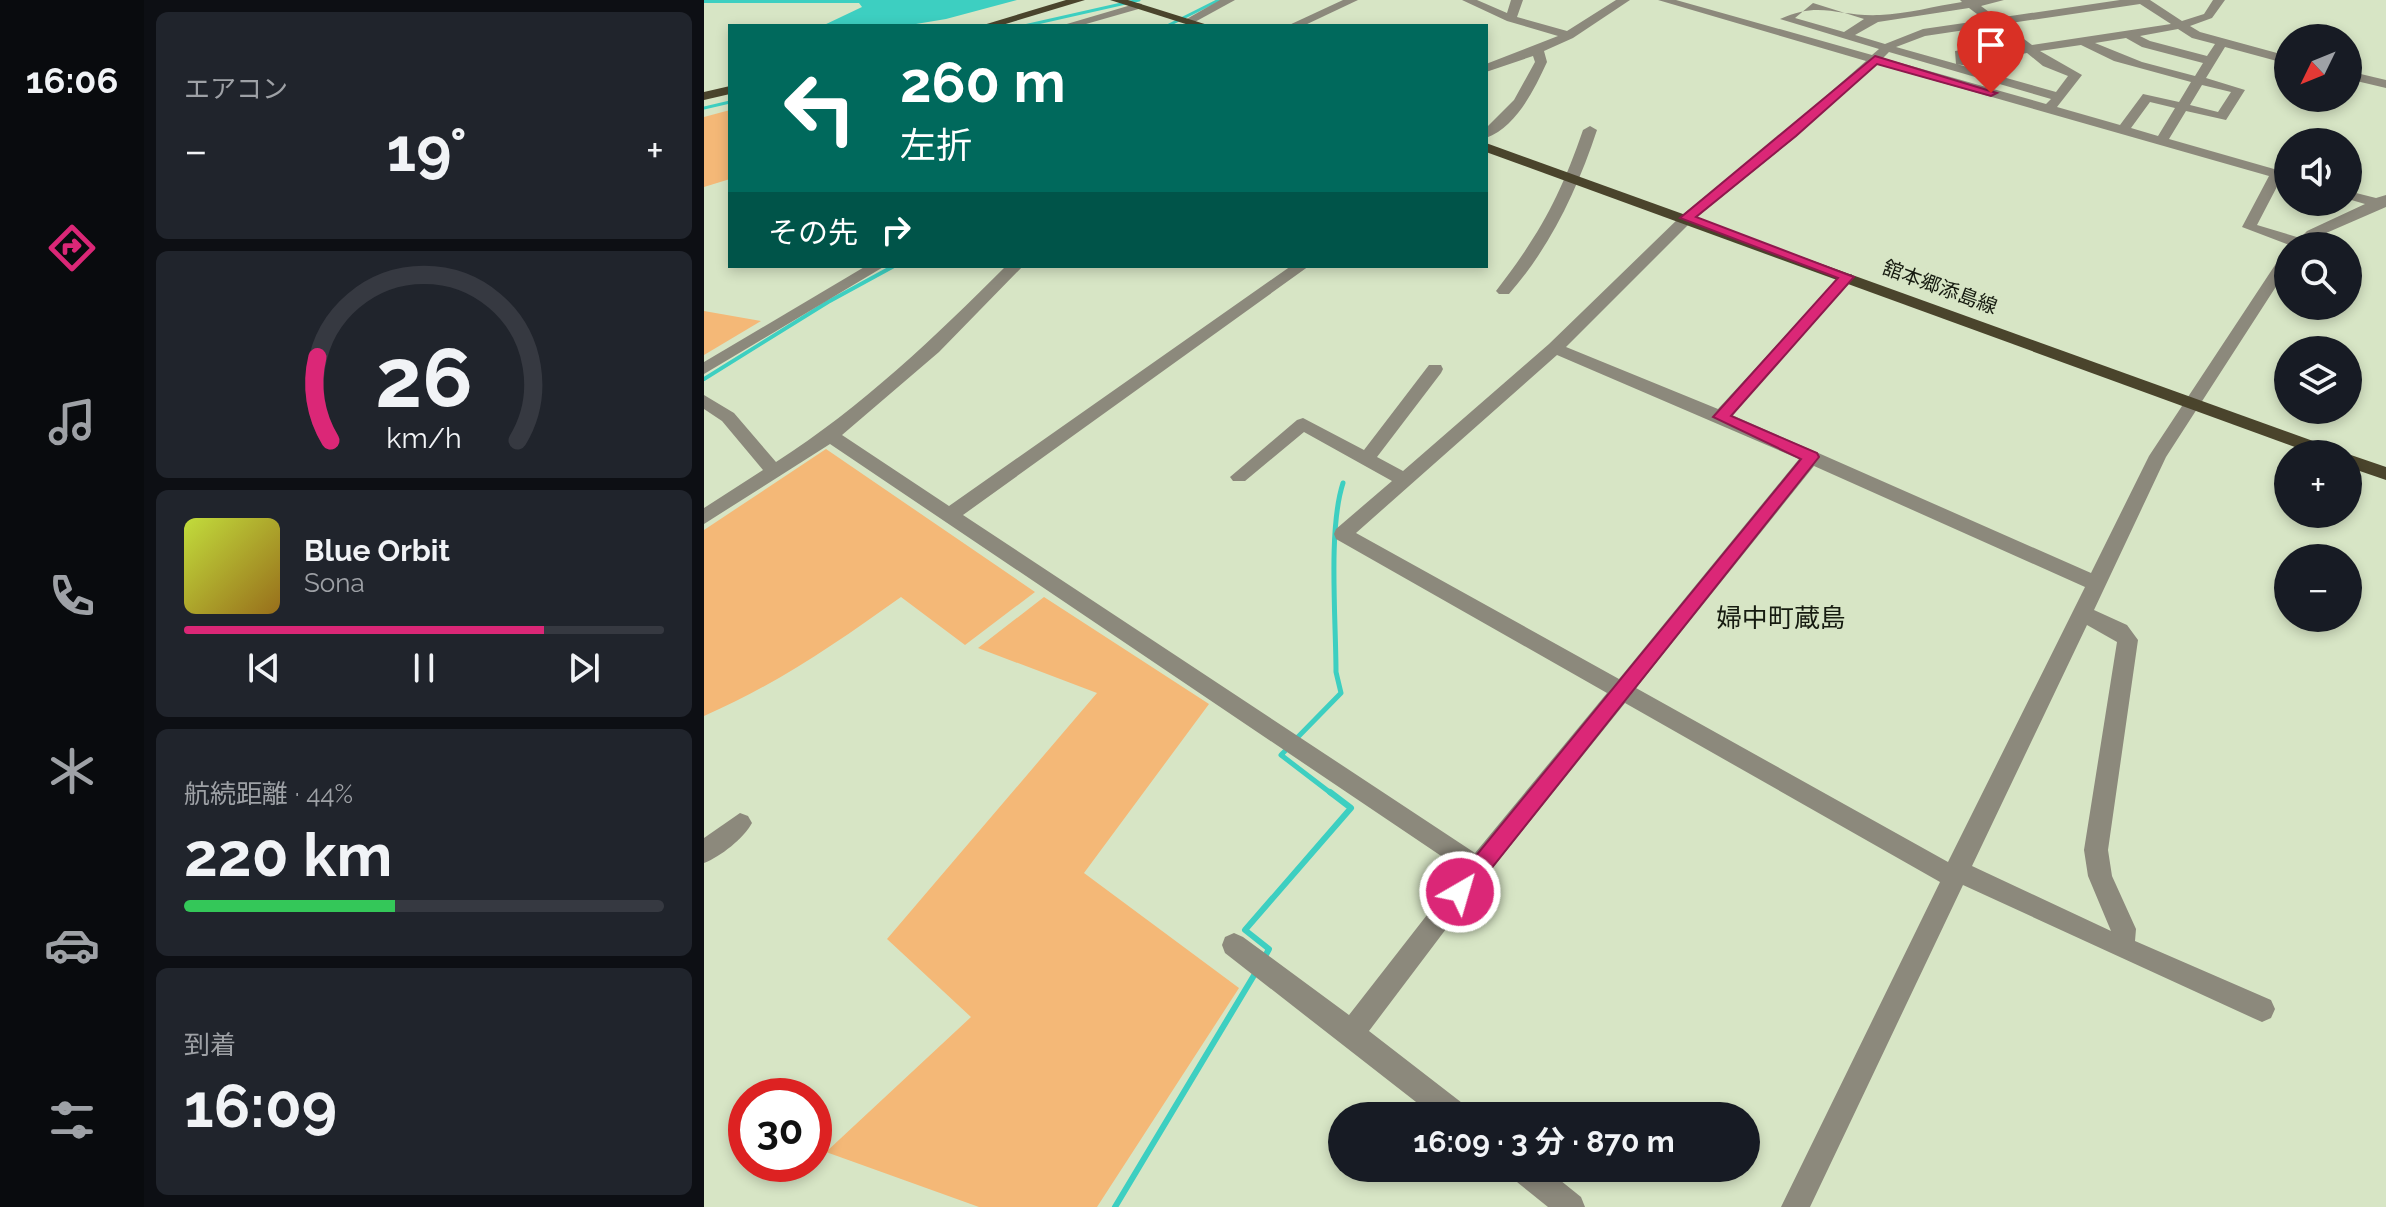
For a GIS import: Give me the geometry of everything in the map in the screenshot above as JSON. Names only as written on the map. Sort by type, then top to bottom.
[{"type":"main road","points":[[994,24],[1093,2]]},
{"type":"main road","points":[[1127,3],[1199,24]]},
{"type":"main road","points":[[704,96],[728,90]]},
{"type":"main road","name":"舘本郷添島線","points":[[1488,148],[2294,440]]},
{"type":"main road","points":[[2362,465],[2386,474]]},
{"type":"street","points":[[1189,21],[1229,0]]},
{"type":"street","points":[[1298,24],[1352,0]]},
{"type":"street","points":[[1468,0],[1508,19],[1569,35]]},
{"type":"street","points":[[1488,26],[1508,19],[1517,0]]},
{"type":"street","points":[[1488,67],[1569,35],[1624,0]]},
{"type":"street","points":[[1664,0],[2274,174]]},
{"type":"street","points":[[1876,19],[1811,0],[1786,19],[1958,64],[2058,97]]},
{"type":"street","points":[[1846,36],[1861,24],[1876,19],[1968,2],[1998,0]]},
{"type":"street","points":[[2262,1009],[1954,874],[1343,534],[1555,348],[1687,218],[1903,37],[2143,0],[2178,26],[2221,43],[2274,56]]},
{"type":"street","points":[[1958,64],[1989,60],[1993,55],[2178,26],[2208,16],[2219,0]]},
{"type":"street","points":[[1907,1],[1923,11]]},
{"type":"street","points":[[1968,2],[2047,63],[2076,75],[2049,109]]},
{"type":"street","points":[[1071,24],[1127,3]]},
{"type":"street","points":[[2128,34],[2146,44],[2210,61]]},
{"type":"street","points":[[2083,41],[2108,54],[2239,90],[2221,117],[2147,97],[2123,130]]},
{"type":"street","points":[[2161,141],[2221,43]]},
{"type":"street","points":[[1488,132],[1512,114],[1528,89],[1541,62],[1537,50]]},
{"type":"street","points":[[2362,78],[2386,84]]},
{"type":"street","points":[[1504,291],[1521,273],[1574,178],[1590,130]]},
{"type":"street","points":[[2274,188],[2249,227],[2274,236]]},
{"type":"street","points":[[2362,198],[2383,203]]},
{"type":"street","points":[[2317,232],[2383,203]]},
{"type":"street","points":[[704,369],[874,268]]},
{"type":"street","points":[[704,517],[830,436],[933,348],[1013,268]]},
{"type":"street","points":[[948,516],[1298,268]]},
{"type":"street","points":[[1721,417],[1847,277]]},
{"type":"street","points":[[1795,1207],[2158,456],[2274,277]]},
{"type":"street","points":[[1555,348],[1721,417],[2094,583]]},
{"type":"street","points":[[1366,459],[1435,369]]},
{"type":"street","points":[[704,401],[728,417],[775,472]]},
{"type":"street","points":[[1239,477],[1303,424],[1405,480]]},
{"type":"street","points":[[830,436],[1478,868]]},
{"type":"street","points":[[1351,1033],[1478,868],[1811,457]]},
{"type":"street","points":[[2081,613],[2120,631],[2128,640],[2096,850],[2100,876],[2124,929],[2122,948]]},
{"type":"street","points":[[704,852],[740,823]]},
{"type":"street","points":[[1234,945],[1438,1102]]},
{"type":"street","points":[[1540,1182],[1571,1207]]},
{"type":"shaded area","points":[[728,111],[728,180],[704,187],[704,117]]},
{"type":"shaded area","points":[[704,311],[761,321],[704,355]]},
{"type":"shaded area","points":[[826,449],[1035,592],[965,645],[901,597],[806,662],[704,716],[704,530]]},
{"type":"shaded area","points":[[1044,597],[1209,704],[1084,873],[1239,988],[1097,1207],[979,1207],[832,1154],[832,1146],[971,1017],[887,939],[1097,693],[978,648]]},
{"type":"water","points":[[704,0],[1017,0],[916,24],[826,24],[862,7],[859,3],[704,3]]},
{"type":"waterway","points":[[1033,24],[1139,0]]},
{"type":"waterway","points":[[1171,24],[1219,0]]},
{"type":"waterway","points":[[704,108],[728,102]]},
{"type":"waterway","points":[[704,379],[828,302],[890,268]]},
{"type":"waterway","points":[[1294,741],[1341,693],[1336,672],[1334,575],[1338,502],[1343,483]]},
{"type":"waterway","points":[[1288,748],[1281,755],[1332,794]]},
{"type":"waterway","points":[[1263,960],[1269,949],[1245,930],[1351,808],[1330,792]]},
{"type":"waterway","points":[[1115,1207],[1256,972]]},
{"type":"district","name":"婦中町蔵島","points":[[1781,618]]},
{"type":"route","points":[[1460,892],[1811,457],[1721,417],[1847,277],[1687,218],[1792,133],[1875,60],[1991,93]]}]
